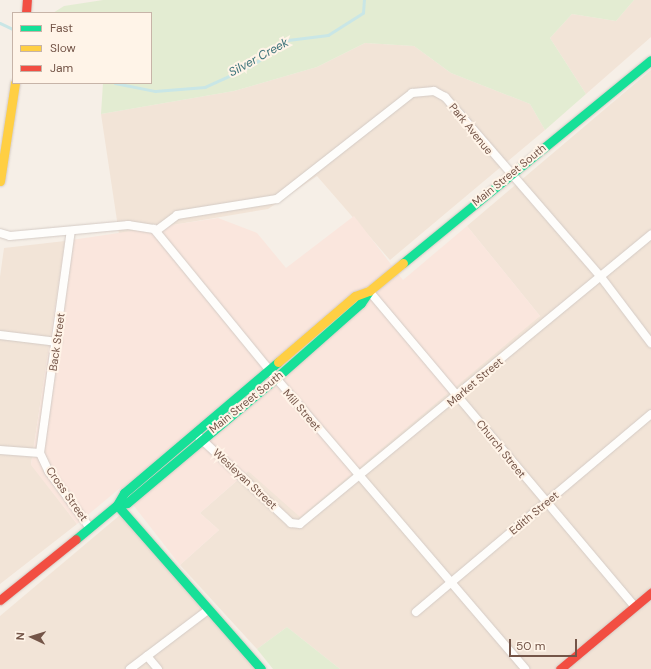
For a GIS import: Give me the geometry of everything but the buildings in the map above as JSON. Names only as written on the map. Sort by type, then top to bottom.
[{"type":"main road","points":[[26,12],[27,0]]},
{"type":"main road","name":"Main Street South","points":[[198,436],[269,370],[355,296],[369,290],[651,60]]},
{"type":"main road","points":[[0,181],[15,84]]},
{"type":"main road","name":"Main Street South","points":[[0,600],[117,505],[124,492],[276,378],[361,303],[369,290]]},
{"type":"main road","points":[[117,505],[260,669]]},
{"type":"main road","points":[[560,669],[651,592]]},
{"type":"street","name":"Park Avenue","points":[[156,231],[177,215],[277,199],[412,93],[434,91],[445,97],[510,174],[601,277],[651,343]]},
{"type":"street","points":[[0,233],[10,236],[128,225],[148,226],[156,231]]},
{"type":"street","name":"Back Street","points":[[40,453],[58,342],[71,231]]},
{"type":"street","name":"Mill Street","points":[[156,231],[269,370],[525,669]]},
{"type":"street","name":"Market Street","points":[[296,525],[360,476],[458,396],[651,235]]},
{"type":"street","name":"Church Street","points":[[369,290],[546,504],[635,607]]},
{"type":"street","points":[[0,335],[58,342]]},
{"type":"street","name":"Edith Street","points":[[416,612],[449,582],[546,504],[651,414]]},
{"type":"street","name":"Wesleyan Street","points":[[198,436],[296,525]]},
{"type":"street","points":[[0,450],[40,453]]},
{"type":"street","name":"Cross Street","points":[[40,453],[49,472],[90,528]]},
{"type":"street","points":[[130,669],[208,610]]},
{"type":"street","points":[[147,656],[158,669]]},
{"type":"shaded area","points":[[634,0],[651,0],[651,37],[586,94],[550,38],[572,14],[616,21]]},
{"type":"shaded area","points":[[365,43],[414,46],[451,73],[530,104],[545,130],[390,260],[317,176],[268,209],[119,234],[101,114],[234,91],[317,67]]},
{"type":"shaded area","points":[[651,70],[651,669],[340,669],[287,627],[257,649],[180,565],[219,530],[200,513],[248,471],[540,316],[467,226]]},
{"type":"shaded area","points":[[354,216],[403,280],[467,226],[540,316],[300,517],[248,471],[200,513],[219,530],[180,565],[120,488],[77,524],[31,465],[65,241],[218,218],[257,233],[286,268]]},
{"type":"shaded area","points":[[65,241],[31,464],[77,524],[0,584],[0,277],[4,248]]},
{"type":"shaded area","points":[[120,515],[255,669],[0,669],[0,616]]},
{"type":"green space","points":[[103,0],[634,0],[616,21],[572,14],[550,38],[586,94],[545,130],[530,104],[451,73],[414,46],[365,43],[317,67],[234,91],[101,114],[103,84],[152,84],[152,12],[55,12],[64,6]]},
{"type":"green space","points":[[287,627],[340,669],[273,669],[257,649]]},
{"type":"waterway","name":"Silver Creek","points":[[120,84],[155,91],[205,87],[251,66],[288,40],[328,35],[363,13],[364,0]]},
{"type":"waterway","name":"Silver Creek","points":[[0,23],[12,29]]},
{"type":"traffic: fast","points":[[403,263],[651,60]]},
{"type":"traffic: fast","points":[[117,505],[127,503],[276,378],[361,303],[369,291]]},
{"type":"traffic: fast","points":[[76,539],[117,505],[124,493],[278,362]]},
{"type":"traffic: fast","points":[[117,505],[261,669]]},
{"type":"traffic: slow","points":[[0,181],[15,84]]},
{"type":"traffic: slow","points":[[278,362],[355,296],[369,291],[403,263]]},
{"type":"traffic: jam","points":[[26,12],[27,0]]},
{"type":"traffic: jam","points":[[0,600],[76,539]]},
{"type":"traffic: jam","points":[[560,669],[651,593]]}]
